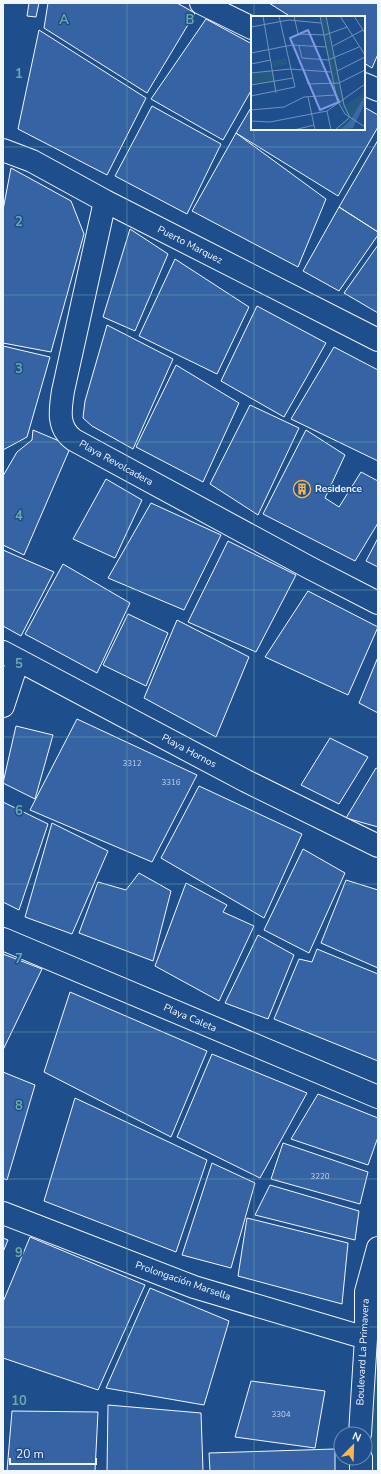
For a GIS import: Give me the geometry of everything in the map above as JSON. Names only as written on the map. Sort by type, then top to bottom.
[{"type":"street","points":[[201,3],[251,28]]},
{"type":"street","points":[[365,84],[378,90]]},
{"type":"street","name":"Puerto Marquez","points":[[3,150],[32,161],[105,202],[378,340]]},
{"type":"street","name":"Playa Revolcadera","points":[[105,202],[63,391],[60,415],[64,431],[74,440],[310,568],[378,603]]},
{"type":"street","points":[[3,706],[10,656]]},
{"type":"street","name":"Playa Hornos","points":[[10,656],[239,777],[378,846]]},
{"type":"street","name":"Playa Caleta","points":[[3,938],[378,1097]]},
{"type":"street","name":"Prolongación Marsella","points":[[3,1213],[194,1287],[366,1338]]},
{"type":"street","name":"Boulevard La Primavera","points":[[360,1426],[366,1338],[366,1292],[378,1248]]},
{"type":"shaded area","points":[[378,1268],[378,1471],[362,1471],[363,1466],[373,1466],[373,1426],[366,1426]]},
{"type":"building","points":[[29,3],[39,3],[36,17],[27,16]]},
{"type":"building","points":[[48,3],[177,3],[195,13],[147,93],[44,28]]},
{"type":"building","points":[[269,3],[378,3],[378,54],[372,68],[365,64],[365,16],[289,16]]},
{"type":"building","points":[[206,19],[251,43],[251,91],[223,140],[151,99]]},
{"type":"building","points":[[39,30],[146,98],[107,175],[18,129]]},
{"type":"building","points":[[152,106],[221,144],[187,214],[115,176]]},
{"type":"building","points":[[251,108],[251,130],[365,130],[365,108],[378,115],[378,127],[338,196],[236,133]]},
{"type":"building","points":[[236,133],[326,199],[298,267],[192,211]]},
{"type":"building","points":[[378,140],[378,232],[339,207]]},
{"type":"building","points":[[11,168],[71,201],[84,234],[51,352],[3,343],[3,210]]},
{"type":"building","points":[[339,207],[378,232],[378,235],[339,291],[303,271]]},
{"type":"building","points":[[130,229],[168,254],[135,331],[103,317]]},
{"type":"building","points":[[378,245],[378,313],[344,293]]},
{"type":"building","points":[[175,259],[249,307],[217,374],[139,336]]},
{"type":"building","points":[[257,306],[326,343],[284,417],[221,381]]},
{"type":"building","points":[[107,325],[173,359],[133,449],[92,426],[83,418],[85,401]]},
{"type":"building","points":[[3,346],[50,357],[27,437],[3,450]]},
{"type":"building","points":[[334,347],[378,370],[378,461],[291,419]]},
{"type":"building","points":[[176,365],[239,403],[203,482],[136,447]]},
{"type":"building","points":[[250,405],[299,428],[258,515],[210,484]]},
{"type":"building","points":[[33,430],[71,446],[24,555],[3,545],[3,476],[17,452],[32,440]]},
{"type":"building","name":"Residence","points":[[306,430],[345,455],[325,498],[339,507],[361,472],[378,481],[378,523],[355,561],[263,514]]},
{"type":"building","points":[[106,479],[142,500],[115,558],[73,539]]},
{"type":"building","points":[[151,503],[221,535],[184,610],[108,578]]},
{"type":"building","points":[[378,538],[378,567],[366,561]]},
{"type":"building","points":[[228,541],[296,575],[256,652],[188,622]]},
{"type":"building","points":[[3,550],[54,572],[21,636],[3,626]]},
{"type":"building","points":[[63,564],[130,603],[97,673],[25,634]]},
{"type":"building","points":[[308,591],[378,627],[348,695],[265,657]]},
{"type":"building","points":[[128,614],[168,633],[146,686],[103,665]]},
{"type":"building","points":[[177,620],[249,657],[216,737],[144,698]]},
{"type":"building","points":[[378,657],[378,713],[359,703]]},
{"type":"building","points":[[77,719],[197,775],[152,862],[30,810]]},
{"type":"building","points":[[16,726],[53,735],[35,799],[3,783]]},
{"type":"building","points":[[330,738],[368,757],[339,804],[301,785]]},
{"type":"building","points":[[376,768],[378,769],[378,827],[346,818]]},
{"type":"building","points":[[199,786],[302,834],[264,918],[161,858]]},
{"type":"building","points":[[3,802],[48,824],[19,910],[3,902]]},
{"type":"building","points":[[52,823],[108,851],[72,934],[25,917]]},
{"type":"building","points":[[303,849],[345,873],[309,953],[264,930]]},
{"type":"building","points":[[139,873],[171,891],[153,961],[79,933],[98,882],[126,890]]},
{"type":"building","points":[[346,880],[378,890],[378,968],[321,943]]},
{"type":"building","points":[[186,883],[227,905],[223,912],[254,926],[219,1001],[155,966]]},
{"type":"building","points":[[258,935],[294,955],[268,1019],[225,1003]]},
{"type":"building","points":[[317,949],[378,974],[378,1061],[274,1019],[299,959],[312,962]]},
{"type":"building","points":[[3,954],[42,969],[3,1050]]},
{"type":"building","points":[[70,992],[207,1051],[171,1137],[44,1072]]},
{"type":"building","points":[[212,1054],[307,1093],[260,1178],[177,1137]]},
{"type":"building","points":[[3,1072],[35,1085],[7,1180],[3,1178]]},
{"type":"building","points":[[318,1094],[378,1118],[378,1137],[368,1165],[291,1139]]},
{"type":"building","points":[[75,1098],[207,1160],[176,1252],[44,1201]]},
{"type":"building","points":[[283,1143],[368,1172],[360,1204],[271,1179]]},
{"type":"building","points":[[212,1163],[255,1183],[231,1268],[182,1255]]},
{"type":"building","points":[[270,1185],[359,1211],[355,1240],[255,1215]]},
{"type":"building","points":[[247,1218],[348,1243],[342,1304],[238,1276]]},
{"type":"building","points":[[30,1237],[145,1285],[98,1390],[3,1358],[3,1302]]},
{"type":"building","points":[[3,1238],[8,1240],[3,1252]]},
{"type":"building","points":[[150,1288],[229,1321],[204,1405],[106,1388]]},
{"type":"building","points":[[251,1381],[325,1391],[315,1448],[235,1437]]},
{"type":"building","points":[[108,1405],[201,1413],[203,1471],[107,1471]]},
{"type":"building","points":[[12,1411],[98,1412],[95,1471],[7,1471]]},
{"type":"building","points":[[333,1449],[333,1466],[335,1466],[335,1471],[210,1471],[209,1453]]},
{"type":"place","name":"Residence","points":[[302,489]]}]
